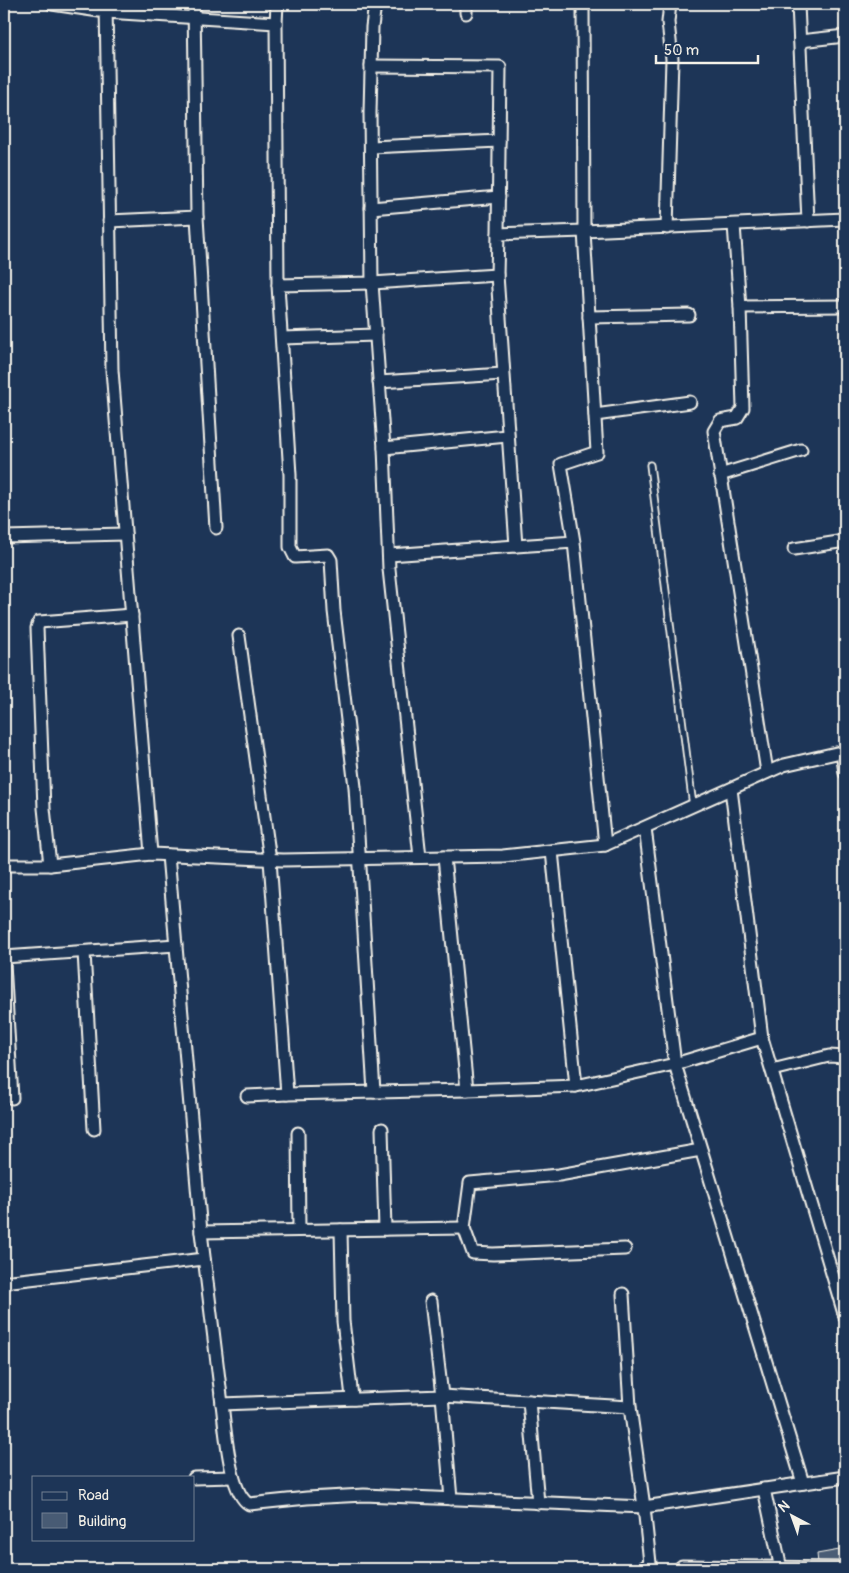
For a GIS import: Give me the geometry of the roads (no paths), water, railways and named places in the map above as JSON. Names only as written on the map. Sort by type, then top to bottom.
[{"type":"street","points":[[52,4],[276,24]]},
{"type":"street","points":[[194,4],[197,217],[216,528]]},
{"type":"street","points":[[277,4],[278,285],[290,475],[290,547],[295,557],[328,555],[331,560],[334,611],[355,787],[374,1092]]},
{"type":"street","points":[[374,4],[371,147],[372,283],[384,448],[389,555],[420,857]]},
{"type":"street","points":[[583,4],[584,231],[597,452],[561,464],[574,542],[605,845]]},
{"type":"street","points":[[667,228],[672,59],[668,22],[670,4]]},
{"type":"street","points":[[798,4],[808,222]]},
{"type":"street","points":[[106,8],[108,221],[112,370],[151,854]]},
{"type":"street","points":[[800,41],[845,36]]},
{"type":"street","points":[[372,66],[500,67],[497,275],[516,546]]},
{"type":"street","points":[[371,147],[499,141]]},
{"type":"street","points":[[371,208],[499,197]]},
{"type":"street","points":[[108,221],[197,217]]},
{"type":"street","points":[[498,234],[845,219]]},
{"type":"street","points":[[734,225],[740,307],[743,408],[737,418],[720,421],[714,431],[767,772]]},
{"type":"street","points":[[278,285],[372,283],[497,275]]},
{"type":"street","points":[[740,307],[845,306]]},
{"type":"street","points":[[590,317],[689,315]]},
{"type":"street","points":[[282,338],[376,335]]},
{"type":"street","points":[[379,382],[503,374]]},
{"type":"street","points":[[595,415],[690,402]]},
{"type":"street","points":[[384,448],[507,436]]},
{"type":"street","points":[[720,475],[801,450]]},
{"type":"street","points":[[4,537],[125,534]]},
{"type":"street","points":[[794,549],[845,541]]},
{"type":"street","points":[[389,555],[574,542]]},
{"type":"street","points":[[50,865],[44,808],[37,628],[39,622],[132,615]]},
{"type":"street","points":[[239,636],[270,860],[287,1094]]},
{"type":"street","points":[[4,865],[50,865],[151,854],[270,860],[503,856],[552,851],[605,845],[784,765],[844,751],[845,773]]},
{"type":"street","points":[[731,789],[762,1038],[845,1317]]},
{"type":"street","points":[[645,828],[675,1064],[803,1484]]},
{"type":"street","points":[[552,851],[576,1086]]},
{"type":"street","points":[[168,855],[204,1259],[233,1477],[242,1499],[248,1504],[364,1495],[644,1507],[845,1477]]},
{"type":"street","points":[[444,857],[468,1090]]},
{"type":"street","points":[[4,957],[176,945]]},
{"type":"street","points":[[84,952],[94,1129]]},
{"type":"street","points":[[4,964],[12,1098]]},
{"type":"street","points":[[247,1096],[576,1086],[675,1064],[762,1038]]},
{"type":"street","points":[[772,1070],[829,1056],[845,1057]]},
{"type":"street","points":[[382,1129],[385,1229]]},
{"type":"street","points":[[298,1133],[299,1230]]},
{"type":"street","points":[[625,1249],[493,1254],[473,1253],[464,1228],[470,1183],[560,1174],[701,1150]]},
{"type":"street","points":[[201,1232],[464,1228]]},
{"type":"street","points":[[341,1230],[343,1321],[352,1397],[354,1399]]},
{"type":"street","points":[[4,1284],[12,1281],[204,1259]]},
{"type":"street","points":[[623,1294],[630,1407],[650,1563],[642,1569]]},
{"type":"street","points":[[431,1301],[451,1499]]},
{"type":"street","points":[[222,1404],[442,1396],[630,1407]]},
{"type":"street","points":[[529,1401],[538,1503]]},
{"type":"street","points":[[195,1478],[233,1477]]},
{"type":"street","points":[[764,1489],[781,1569]]},
{"type":"street","points":[[679,1569],[682,1566],[781,1569],[842,1568]]},
{"type":"lane","points":[[650,466],[693,806]]}]
